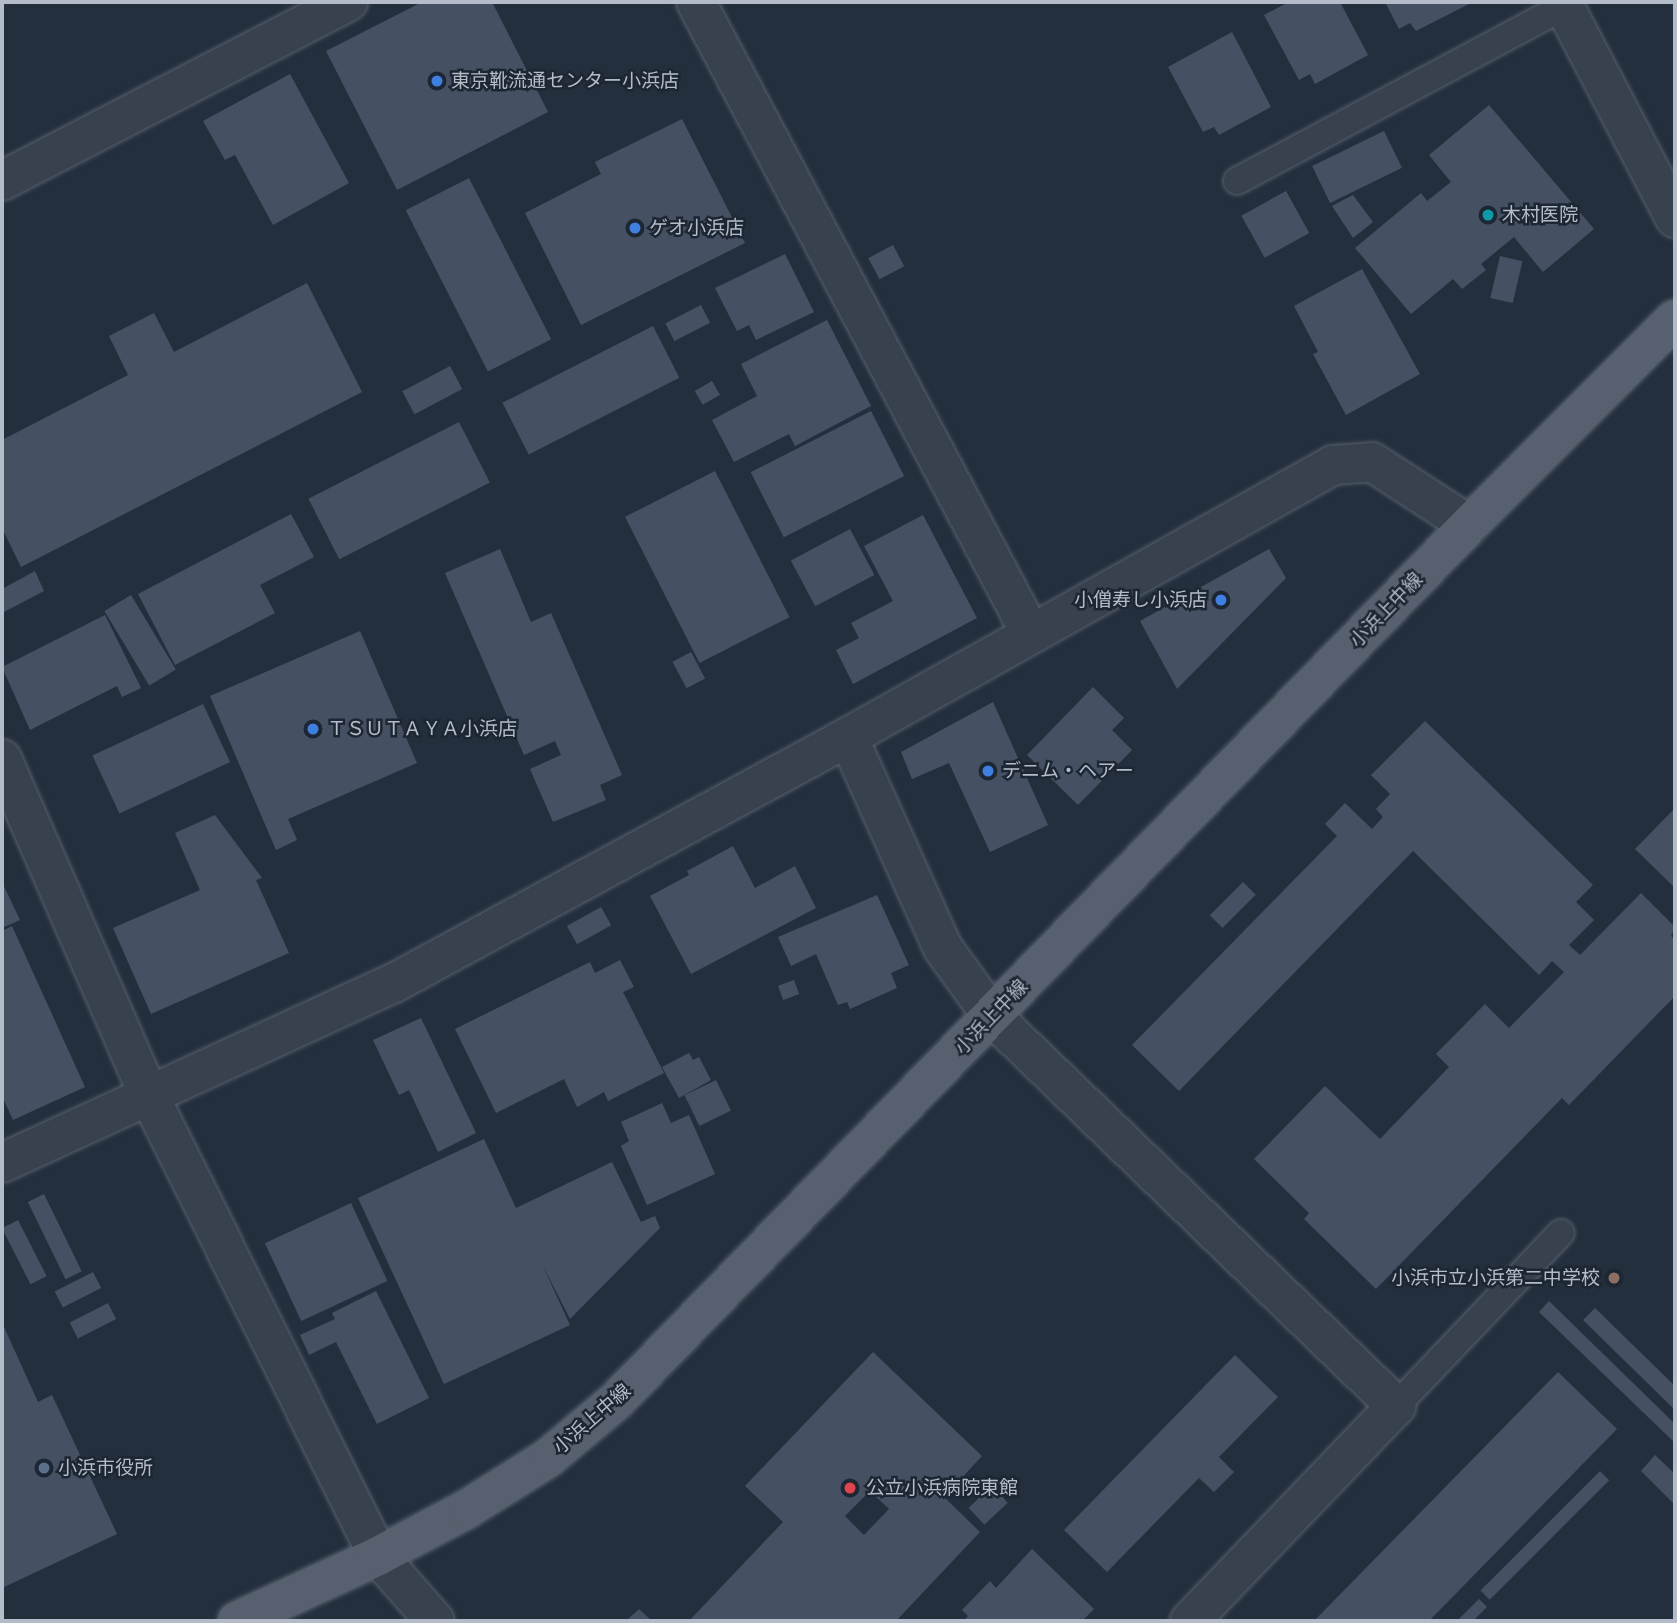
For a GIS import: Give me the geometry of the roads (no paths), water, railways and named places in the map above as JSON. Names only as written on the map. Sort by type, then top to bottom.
[{"type":"main road","name":"小浜上中線","points":[[237,1621],[378,1556],[467,1509],[548,1458],[617,1399],[1469,525],[1675,319]]},
{"type":"street","points":[[2,181],[348,2]]},
{"type":"street","points":[[696,2],[1031,634]]},
{"type":"street","points":[[1563,4],[1675,218]]},
{"type":"street","points":[[2,1163],[394,983],[848,737],[1333,465],[1372,462],[1469,525]]},
{"type":"street","points":[[848,737],[943,948],[992,1016],[1396,1406],[1190,1621]]},
{"type":"street","points":[[2,759],[149,1095],[378,1556],[435,1621]]},
{"type":"lane","points":[[1237,181],[1563,4]]},
{"type":"lane","points":[[1396,1406],[1561,1233]]},
{"type":"place","name":"東京靴流通センター小浜店","points":[[437,81]]},
{"type":"place","name":"木村医院","points":[[1488,215]]},
{"type":"place","name":"ゲオ小浜店","points":[[635,228]]},
{"type":"place","name":"小僧寿し小浜店","points":[[1221,600]]},
{"type":"place","name":"ＴＳＵＴＡＹＡ小浜店","points":[[313,729]]},
{"type":"place","name":"デニム・ヘアー","points":[[988,771]]},
{"type":"place","name":"小浜市立小浜第二中学校","points":[[1614,1278]]},
{"type":"place","name":"小浜市役所","points":[[44,1468]]},
{"type":"place","name":"公立小浜病院東館","points":[[850,1488]]}]
